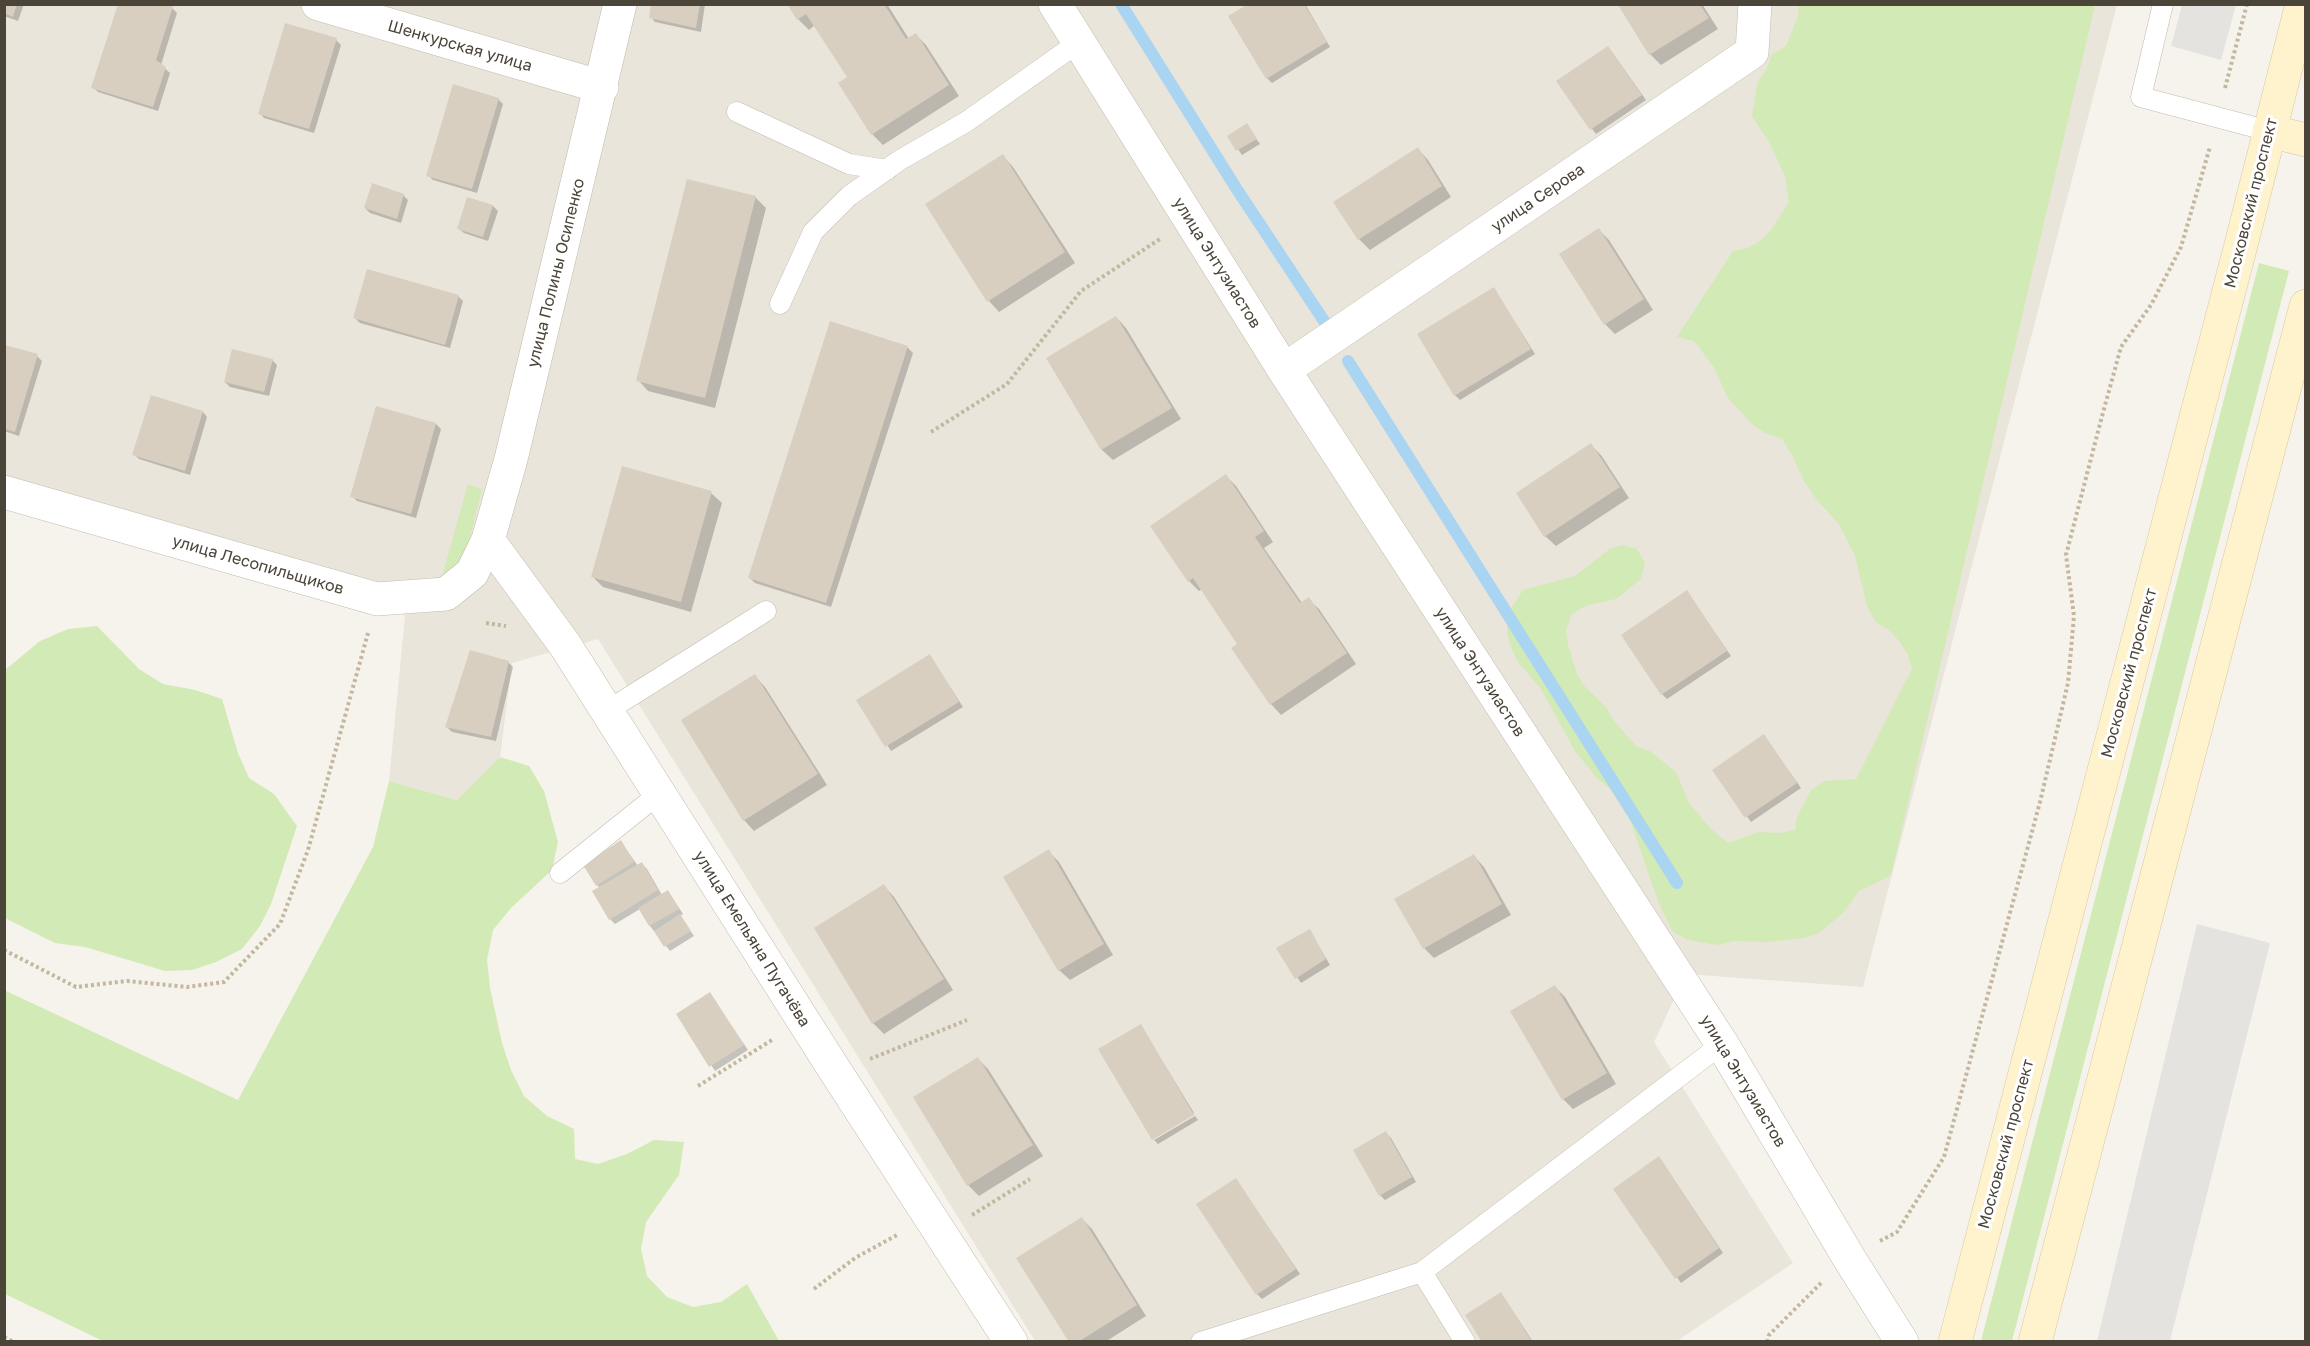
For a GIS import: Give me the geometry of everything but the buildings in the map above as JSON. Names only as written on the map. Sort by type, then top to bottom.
[{"type":"main road","name":"Московский проспект","points":[[1955,1341],[2302,4]]},
{"type":"main road","points":[[2269,131],[2306,140]]},
{"type":"main road","points":[[2035,1341],[2306,306]]},
{"type":"street","name":"Шенкурская улица","points":[[318,4],[602,87]]},
{"type":"street","name":"улица Полины Осипенко","points":[[488,540],[511,459],[602,87],[620,4]]},
{"type":"street","name":"улица Энтузиастов","points":[[1056,4],[1284,370],[1722,1044],[1849,1258],[1902,1341]]},
{"type":"street","name":"улица Серова","points":[[1284,370],[1752,52],[1755,4]]},
{"type":"street","name":"улица Лесопильщиков","points":[[4,492],[377,599],[446,594],[472,573],[488,540]]},
{"type":"street","name":"улица Емельяна Пугачёва","points":[[488,540],[565,645],[834,1070],[1011,1341]]},
{"type":"lane","points":[[2163,4],[2141,97],[2269,131]]},
{"type":"lane","points":[[780,304],[813,232],[849,196],[886,170],[966,122],[1079,42]]},
{"type":"lane","points":[[737,112],[849,164],[886,170]]},
{"type":"lane","points":[[607,711],[766,611]]},
{"type":"lane","points":[[560,873],[660,793]]},
{"type":"lane","points":[[1202,1341],[1422,1272],[1722,1044]]},
{"type":"lane","points":[[1422,1272],[1465,1341]]},
{"type":"path","points":[[1767,1341],[1769,1335],[1808,1294],[1849,1258],[1897,1232],[1944,1157],[2040,802],[2068,683],[2074,616],[2066,555],[2104,410],[2121,347],[2151,305],[2181,247],[2247,4]]},
{"type":"path","points":[[932,432],[1007,384],[1081,291],[1190,219]]},
{"type":"path","points":[[4,950],[76,987],[127,981],[187,987],[224,982],[280,924],[308,849],[377,599]]},
{"type":"path","points":[[834,1070],[865,1061],[967,1020]]},
{"type":"path","points":[[698,1086],[804,1021]]},
{"type":"path","points":[[814,1288],[855,1258],[934,1224],[967,1218],[1030,1179]]},
{"type":"path","points":[[4,1337],[14,1341]]},
{"type":"shaded area","points":[[4,5],[2117,5],[1863,987],[1686,974],[1654,1042],[1793,1263],[1677,1341],[1035,1341],[598,639],[512,663],[500,757],[457,800],[389,781],[405,616],[376,582],[5,476]]},
{"type":"shaded area","points":[[2182,5],[2236,5],[2221,60],[2171,46]]},
{"type":"shaded area","points":[[2197,924],[2270,943],[2170,1341],[2097,1341]]},
{"type":"green space","points":[[1799,5],[2095,5],[1891,875],[1859,891],[1844,912],[1818,934],[1767,942],[1734,941],[1718,945],[1688,940],[1673,932],[1659,904],[1630,820],[1610,789],[1596,777],[1575,751],[1541,689],[1518,662],[1510,645],[1507,631],[1508,613],[1523,590],[1575,576],[1611,548],[1624,545],[1637,549],[1645,563],[1641,579],[1616,599],[1585,606],[1571,615],[1566,631],[1568,645],[1577,674],[1585,687],[1607,708],[1614,721],[1637,747],[1650,751],[1676,772],[1689,803],[1712,830],[1728,843],[1758,832],[1780,833],[1795,830],[1797,817],[1811,790],[1825,781],[1856,779],[1912,669],[1908,655],[1900,642],[1890,631],[1876,622],[1867,606],[1855,556],[1839,524],[1805,483],[1782,439],[1765,433],[1753,425],[1728,398],[1713,366],[1694,341],[1677,337],[1733,251],[1748,248],[1760,241],[1770,232],[1789,202],[1785,176],[1769,142],[1752,116],[1758,81],[1767,69],[1771,55],[1786,46],[1798,16]]},
{"type":"green space","points":[[2259,263],[2289,271],[2012,1341],[1981,1341]]},
{"type":"green space","points":[[468,484],[482,489],[465,558],[442,577]]},
{"type":"green space","points":[[97,626],[139,669],[163,684],[195,690],[222,699],[238,753],[249,778],[274,794],[297,826],[271,904],[260,926],[242,949],[216,962],[192,970],[165,971],[85,947],[55,943],[5,918],[5,670],[40,641],[68,629]]},
{"type":"green space","points":[[500,757],[529,766],[544,791],[558,842],[552,870],[511,908],[493,930],[487,960],[490,988],[502,1043],[511,1070],[524,1096],[547,1116],[574,1129],[575,1159],[598,1164],[627,1154],[654,1140],[684,1142],[679,1175],[646,1222],[641,1249],[647,1276],[667,1297],[693,1307],[721,1302],[747,1284],[779,1341],[103,1341],[5,1294],[4,990],[238,1100],[373,847],[389,781],[457,800]]},
{"type":"waterway","points":[[1121,4],[1236,188],[1326,324]]},
{"type":"waterway","points":[[1348,361],[1677,883]]}]
